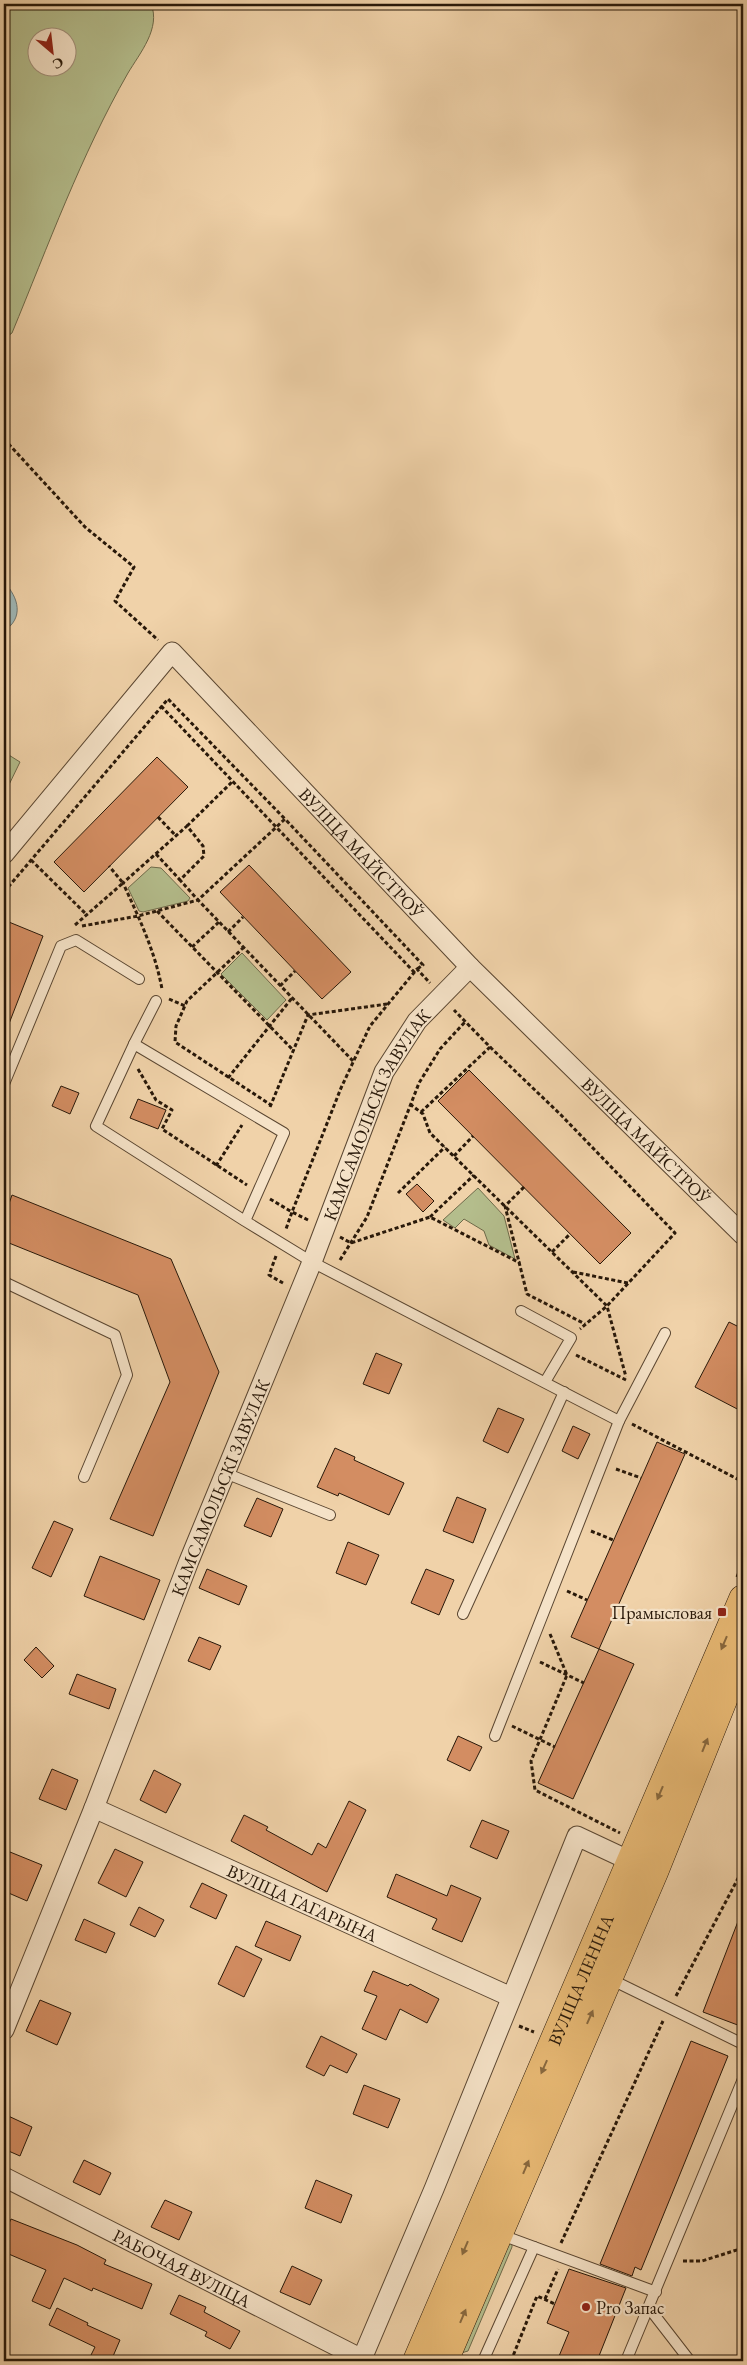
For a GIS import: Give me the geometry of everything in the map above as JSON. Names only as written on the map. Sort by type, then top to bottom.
[{"type":"main road","name":"ВУЛІЦА ЛЕНІНА","points":[[642,1866],[739,1590]]},
{"type":"main road","name":"ВУЛІЦА ЛЕНІНА","points":[[417,2361],[487,2228],[642,1866],[743,1650]]},
{"type":"main road","name":"ВУЛІЦА ЛЕНІНА","points":[[444,2361],[487,2228]]},
{"type":"street","points":[[4,854],[172,652]]},
{"type":"street","name":"ВУЛІЦА МАЙСТРОЎ","points":[[172,652],[470,967],[743,1235]]},
{"type":"street","name":"КАМСАМОЛЬСКІ ЗАВУЛАК","points":[[4,2030],[94,1808],[225,1473],[312,1262],[384,1072],[416,1021],[470,967]]},
{"type":"street","name":"ВУЛІЦА ГАГАРЫНА","points":[[94,1808],[511,1997]]},
{"type":"street","points":[[361,2360],[434,2189],[577,1836],[642,1866]]},
{"type":"street","name":"РАБОЧАЯ ВУЛІЦА","points":[[4,2177],[361,2360]]},
{"type":"lane","points":[[4,1084],[61,946],[76,940],[139,979]]},
{"type":"lane","points":[[156,1001],[96,1126],[312,1262],[620,1421]]},
{"type":"lane","points":[[134,1044],[284,1132],[245,1221]]},
{"type":"lane","points":[[4,1282],[115,1335],[127,1375],[84,1477]]},
{"type":"lane","points":[[522,1311],[570,1338],[545,1382]]},
{"type":"lane","points":[[496,1736],[620,1421],[665,1333]]},
{"type":"lane","points":[[463,1614],[564,1392]]},
{"type":"lane","points":[[225,1473],[330,1515]]},
{"type":"lane","points":[[596,1972],[743,2044]]},
{"type":"lane","points":[[626,2361],[743,2079]]},
{"type":"lane","points":[[487,2228],[656,2292]]},
{"type":"lane","points":[[483,2361],[534,2247]]},
{"type":"lane","points":[[649,2308],[690,2361]]},
{"type":"path","points":[[4,439],[85,527],[134,568],[115,601],[172,652]]},
{"type":"path","points":[[4,892],[161,706],[168,699],[285,819],[422,965],[416,971],[161,706]]},
{"type":"path","points":[[233,781],[176,836],[70,929],[138,916],[198,900],[285,819]]},
{"type":"path","points":[[158,816],[176,836]]},
{"type":"path","points":[[180,880],[204,856],[203,846],[187,826]]},
{"type":"path","points":[[156,854],[228,932],[353,1061]]},
{"type":"path","points":[[31,860],[87,915]]},
{"type":"path","points":[[109,866],[123,883],[157,961],[163,996],[185,1006]]},
{"type":"path","points":[[156,911],[294,1051]]},
{"type":"path","points":[[228,932],[243,917]]},
{"type":"path","points":[[192,948],[219,922]]},
{"type":"path","points":[[244,947],[185,1006],[176,1026],[175,1042],[271,1105]]},
{"type":"path","points":[[280,986],[295,971]]},
{"type":"path","points":[[441,995],[490,1047],[561,1115],[675,1233],[607,1306],[570,1338]]},
{"type":"path","points":[[217,1093],[292,998]]},
{"type":"path","points":[[308,1015],[388,1004]]},
{"type":"path","points":[[264,1121],[308,1015]]},
{"type":"path","points":[[421,1112],[490,1047]]},
{"type":"path","points":[[130,1054],[156,1100],[172,1110],[162,1129],[216,1166],[292,1212]]},
{"type":"path","points":[[410,1104],[421,1112],[430,1132],[607,1306],[627,1380]]},
{"type":"path","points":[[216,1166],[250,1112]]},
{"type":"path","points":[[454,1156],[473,1136]]},
{"type":"path","points":[[398,1193],[445,1147]]},
{"type":"path","points":[[430,1217],[474,1175]]},
{"type":"path","points":[[505,1206],[524,1187]]},
{"type":"path","points":[[505,1206],[527,1294],[585,1324]]},
{"type":"path","points":[[552,1252],[570,1234]]},
{"type":"path","points":[[573,1272],[628,1284]]},
{"type":"path","points":[[564,1349],[638,1385]]},
{"type":"path","points":[[628,1431],[631,1423],[743,1482]]},
{"type":"path","points":[[616,1460],[613,1468],[641,1478]]},
{"type":"path","points":[[586,1538],[589,1530],[613,1540]]},
{"type":"path","points":[[739,1590],[743,1562]]},
{"type":"path","points":[[562,1598],[568,1582]]},
{"type":"path","points":[[565,1590],[587,1600]]},
{"type":"path","points":[[549,1632],[567,1674],[531,1761],[535,1790],[623,1834]]},
{"type":"path","points":[[527,1656],[584,1683]]},
{"type":"path","points":[[502,1721],[554,1747]]},
{"type":"path","points":[[545,2300],[560,2256],[669,2008],[743,1869]]},
{"type":"path","points":[[668,2261],[702,2261],[743,2248]]},
{"type":"path","points":[[511,2361],[537,2296],[555,2304]]},
{"type":"green space","points":[[4,4],[151,4],[153,22],[148,40],[111,104],[80,168],[12,333],[4,339]]},
{"type":"green space","points":[[4,752],[20,762],[4,795]]},
{"type":"green space","points":[[151,867],[161,868],[190,898],[188,901],[143,912],[139,911],[128,888]]},
{"type":"green space","points":[[242,953],[286,1000],[267,1020],[221,974]]},
{"type":"green space","points":[[478,1188],[504,1216],[515,1259],[489,1245],[484,1231],[464,1219],[455,1228],[443,1220]]},
{"type":"green space","points":[[505,2240],[512,2244],[512,2247],[468,2351],[461,2353]]},
{"type":"water","points":[[4,582],[16,601],[17,614],[15,620],[4,631]]},
{"type":"building","points":[[157,757],[188,787],[84,892],[54,862]]},
{"type":"building","points":[[249,865],[351,972],[322,999],[220,892]]},
{"type":"building","points":[[4,920],[43,936],[5,1034],[4,1034]]},
{"type":"building","points":[[469,1070],[631,1233],[600,1264],[438,1101]]},
{"type":"building","points":[[61,1086],[79,1093],[70,1114],[52,1106]]},
{"type":"building","points":[[138,1099],[166,1110],[158,1129],[130,1118]]},
{"type":"building","points":[[417,1184],[434,1201],[423,1212],[406,1194]]},
{"type":"building","points":[[12,1195],[171,1259],[219,1372],[153,1536],[110,1519],[170,1382],[138,1295],[4,1241],[4,1218]]},
{"type":"building","points":[[729,1322],[743,1329],[743,1412],[695,1387]]},
{"type":"building","points":[[376,1353],[402,1364],[389,1394],[363,1384]]},
{"type":"building","points":[[498,1408],[524,1419],[508,1453],[483,1441]]},
{"type":"building","points":[[573,1426],[590,1434],[578,1459],[562,1451]]},
{"type":"building","points":[[657,1442],[685,1454],[599,1649],[571,1637]]},
{"type":"building","points":[[335,1448],[355,1457],[354,1460],[404,1483],[389,1515],[339,1493],[338,1496],[317,1487]]},
{"type":"building","points":[[457,1497],[486,1509],[473,1543],[443,1531]]},
{"type":"building","points":[[257,1498],[283,1509],[271,1537],[244,1526]]},
{"type":"building","points":[[54,1521],[73,1529],[51,1577],[32,1568]]},
{"type":"building","points":[[348,1542],[379,1555],[366,1585],[336,1573]]},
{"type":"building","points":[[100,1556],[160,1580],[144,1620],[84,1596]]},
{"type":"building","points":[[207,1569],[247,1586],[239,1605],[199,1588]]},
{"type":"building","points":[[426,1569],[454,1580],[439,1615],[411,1603]]},
{"type":"building","points":[[199,1637],[221,1646],[210,1670],[188,1661]]},
{"type":"building","points":[[36,1647],[54,1666],[42,1678],[24,1660]]},
{"type":"building","points":[[599,1649],[634,1664],[573,1799],[538,1783]]},
{"type":"building","points":[[77,1674],[116,1689],[109,1709],[69,1694]]},
{"type":"building","points":[[458,1736],[482,1747],[470,1771],[447,1760]]},
{"type":"building","points":[[52,1769],[78,1780],[66,1810],[39,1799]]},
{"type":"building","points":[[154,1770],[181,1784],[166,1813],[140,1800]]},
{"type":"building","points":[[349,1801],[366,1810],[327,1892],[231,1841],[244,1815],[268,1827],[266,1830],[312,1855],[318,1843],[326,1848]]},
{"type":"building","points":[[482,1820],[509,1831],[497,1859],[470,1847]]},
{"type":"building","points":[[115,1849],[143,1862],[126,1897],[98,1883]]},
{"type":"building","points":[[10,1852],[42,1865],[27,1901],[4,1891],[4,1867]]},
{"type":"building","points":[[396,1874],[447,1896],[451,1885],[481,1898],[462,1942],[432,1929],[437,1919],[387,1897]]},
{"type":"building","points":[[202,1883],[227,1895],[216,1919],[190,1907]]},
{"type":"building","points":[[139,1907],[164,1920],[155,1937],[130,1925]]},
{"type":"building","points":[[743,1911],[743,2027],[703,2012]]},
{"type":"building","points":[[84,1919],[115,1933],[106,1953],[75,1940]]},
{"type":"building","points":[[266,1921],[301,1936],[290,1961],[255,1946]]},
{"type":"building","points":[[236,1946],[262,1959],[244,1997],[218,1984]]},
{"type":"building","points":[[373,1971],[408,1986],[410,1984],[439,1999],[427,2023],[400,2009],[386,2040],[362,2029],[377,1996],[364,1991]]},
{"type":"building","points":[[40,2000],[71,2013],[57,2045],[26,2031]]},
{"type":"building","points":[[321,2036],[357,2054],[347,2073],[330,2065],[324,2076],[306,2067]]},
{"type":"building","points":[[691,2041],[728,2056],[641,2270],[635,2267],[632,2276],[600,2264]]},
{"type":"building","points":[[364,2085],[400,2099],[388,2128],[353,2114]]},
{"type":"building","points":[[4,2114],[32,2127],[20,2156],[4,2149]]},
{"type":"building","points":[[84,2160],[111,2173],[100,2195],[73,2182]]},
{"type":"building","points":[[316,2180],[352,2195],[341,2223],[305,2208]]},
{"type":"building","points":[[165,2200],[192,2212],[179,2240],[151,2227]]},
{"type":"building","points":[[11,2219],[77,2245],[106,2260],[104,2264],[152,2284],[142,2309],[93,2288],[92,2291],[64,2278],[50,2309],[32,2301],[46,2270],[4,2252],[4,2234]]},
{"type":"building","points":[[292,2266],[322,2280],[310,2305],[280,2292]]},
{"type":"building","points":[[569,2269],[626,2288],[597,2361],[557,2361],[569,2332],[547,2323]]},
{"type":"building","points":[[179,2295],[206,2307],[204,2312],[240,2331],[230,2349],[205,2336],[207,2332],[170,2314]]},
{"type":"building","points":[[57,2308],[88,2323],[87,2325],[120,2340],[111,2361],[88,2361],[95,2347],[49,2325]]},
{"type":"place","name":"Прамысловая","points":[[722,1612]]},
{"type":"place","name":"Pro Запас","points":[[586,2307]]}]
